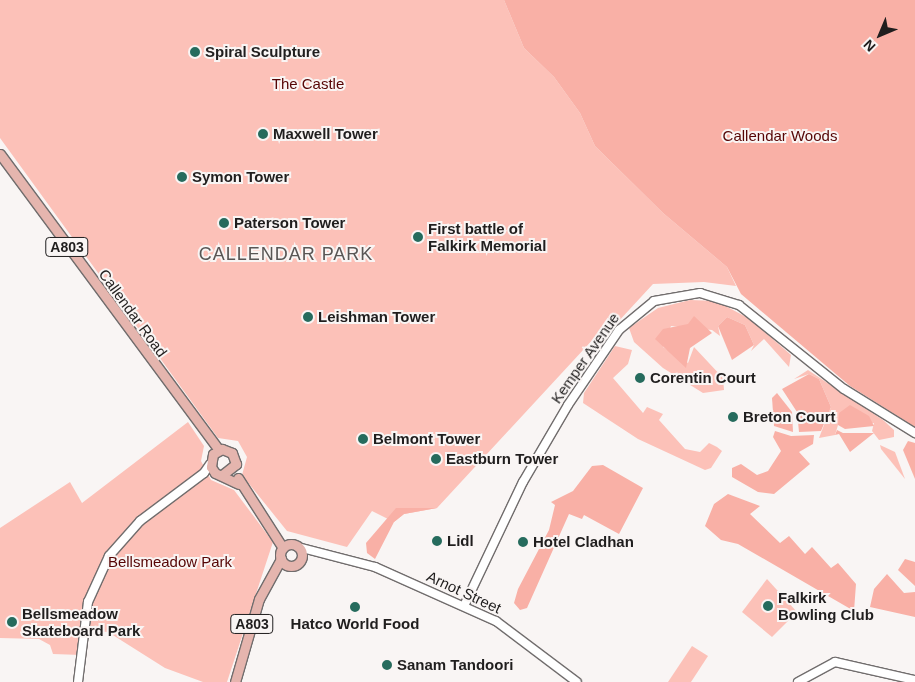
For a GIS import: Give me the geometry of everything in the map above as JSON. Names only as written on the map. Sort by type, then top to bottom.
[{"type":"main road","name":"Callendar Road","points":[[0,154],[216,452]]},
{"type":"main road","name":"Kemper Avenue","points":[[464,606],[523,482],[568,405],[619,330],[654,301],[700,293],[739,305],[844,389],[915,433]]},
{"type":"main road","points":[[78,682],[84,617],[102,569],[129,531],[204,473],[216,452]]},
{"type":"main road","name":"A803","points":[[216,452],[232,452],[239,484],[277,534],[293,548],[298,564],[283,562],[274,569],[259,599],[235,682]]},
{"type":"main road","points":[[210,464],[218,474]]},
{"type":"main road","points":[[204,473],[218,474],[234,468]]},
{"type":"main road","name":"A803","points":[[218,474],[239,484]]},
{"type":"main road","name":"Arnot Street","points":[[293,548],[312,550],[396,575],[464,606],[501,624],[577,682]]},
{"type":"main road","points":[[283,562],[293,548]]},
{"type":"main road","points":[[798,682],[835,662],[915,680]]},
{"type":"green space","name":"CALLENDAR PARK","points":[[0,0],[504,0],[524,48],[554,77],[580,113],[595,146],[663,213],[727,267],[736,286],[704,282],[653,284],[605,336],[597,335],[437,508],[404,514],[394,522],[372,511],[347,547],[287,531],[242,475],[247,457],[238,441],[218,438],[0,138]]},
{"type":"green space","name":"Callendar Woods","points":[[504,0],[915,0],[915,427],[850,386],[741,294],[727,267],[663,213],[595,146],[580,113],[554,77],[524,48]]},
{"type":"green space","points":[[690,300],[716,301],[750,319],[791,355],[789,367],[764,339],[751,351],[754,345],[745,325],[727,317],[718,326],[720,336],[712,330],[671,326],[663,347],[688,363],[694,347],[723,378],[724,390],[703,393],[663,368],[634,342],[629,328],[658,308]]},
{"type":"green space","points":[[694,316],[712,333],[690,348],[686,368],[655,339],[663,329],[688,324]]},
{"type":"green space","points":[[727,317],[745,325],[754,345],[732,360],[718,326]]},
{"type":"green space","points":[[615,346],[632,350],[628,364],[613,378],[643,413],[647,407],[663,414],[659,420],[685,449],[700,452],[709,443],[722,451],[711,468],[705,470],[638,439],[583,403],[584,393]]},
{"type":"green space","points":[[808,370],[883,420],[894,430],[894,437],[879,440],[872,431],[874,423],[838,425],[835,435],[819,438],[831,407],[819,379],[809,374],[794,379]]},
{"type":"green space","points":[[809,374],[819,379],[831,407],[821,431],[799,432],[797,412],[782,389]]},
{"type":"green space","points":[[777,393],[792,412],[793,432],[774,426],[772,398]]},
{"type":"green space","points":[[850,405],[869,416],[874,426],[845,429],[838,425],[839,413]]},
{"type":"green space","name":"Bellsmeadow Park","points":[[188,422],[204,446],[201,461],[211,480],[234,490],[273,542],[227,682],[203,682],[165,668],[108,632],[83,630],[81,655],[53,654],[50,645],[39,639],[0,638],[0,528],[70,482],[82,503]]},
{"type":"green space","points":[[837,430],[843,433],[874,433],[850,452],[839,434],[835,435]]},
{"type":"green space","points":[[775,431],[791,436],[814,435],[813,444],[799,452],[810,464],[774,494],[758,492],[732,477],[732,468],[741,464],[757,475],[768,471],[781,451],[773,437]]},
{"type":"green space","points":[[908,441],[915,443],[915,479],[903,450]]},
{"type":"green space","points":[[880,445],[895,452],[905,479],[881,449]]},
{"type":"green space","points":[[603,465],[643,488],[619,534],[584,515],[582,519],[569,514],[527,608],[520,610],[514,603],[518,589],[549,530],[555,505],[551,502],[573,491],[592,466]]},
{"type":"green space","points":[[728,494],[760,506],[750,514],[780,543],[789,536],[805,554],[812,547],[831,568],[838,563],[856,584],[854,611],[738,544],[721,540],[705,526],[714,504]]},
{"type":"green space","points":[[396,508],[437,508],[404,514],[394,522],[375,559],[367,553],[366,543]]},
{"type":"green space","points":[[905,559],[915,562],[915,586],[898,570]]},
{"type":"green space","points":[[887,574],[904,593],[915,592],[915,617],[870,607],[874,589]]},
{"type":"green space","name":"Falkirk Bowling Club","points":[[767,579],[797,612],[772,637],[742,612]]},
{"type":"green space","points":[[692,646],[708,656],[691,682],[668,682]]},
{"type":"place","name":"Spiral Sculpture","points":[[195,52]]},
{"type":"place","name":"Maxwell Tower","points":[[263,134]]},
{"type":"place","name":"Symon Tower","points":[[182,177]]},
{"type":"place","name":"Paterson Tower","points":[[224,223]]},
{"type":"place","name":"First battle of Falkirk Memorial","points":[[418,237]]},
{"type":"place","name":"Leishman Tower","points":[[308,317]]},
{"type":"place","name":"Corentin Court","points":[[640,378]]},
{"type":"place","name":"Breton Court","points":[[733,417]]},
{"type":"place","name":"Belmont Tower","points":[[363,439]]},
{"type":"place","name":"Eastburn Tower","points":[[436,459]]},
{"type":"place","name":"Lidl","points":[[437,541]]},
{"type":"place","name":"Hotel Cladhan","points":[[523,542]]},
{"type":"place","name":"Falkirk Bowling Club","points":[[768,606]]},
{"type":"place","name":"Hatco World Food","points":[[355,607]]},
{"type":"place","name":"Bellsmeadow Skateboard Park","points":[[12,622]]},
{"type":"place","name":"Sanam Tandoori","points":[[387,665]]},
{"type":"district","name":"CALLENDAR PARK","points":[[286,254]]},
{"type":"park label","name":"The Castle","points":[[308,84]]}]
